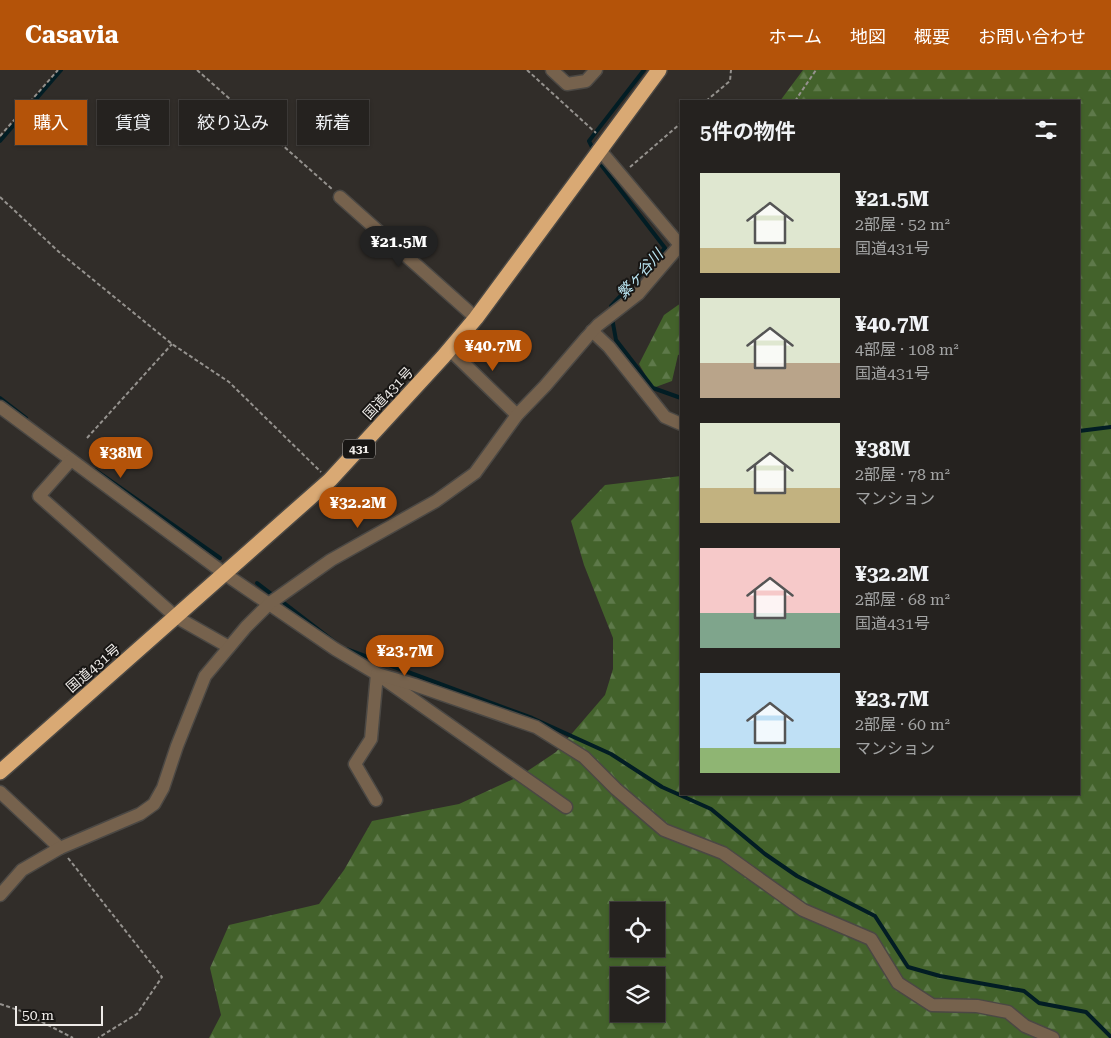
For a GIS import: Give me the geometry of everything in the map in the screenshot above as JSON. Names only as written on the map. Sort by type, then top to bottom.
[{"type":"highway","name":"国道431号","points":[[0,772],[330,480],[450,350],[476,318],[659,70]]},
{"type":"street","points":[[552,70],[567,84],[586,82],[596,70]]},
{"type":"street","points":[[0,894],[22,870],[60,848],[140,814],[154,804],[163,788],[177,746],[205,676],[270,603],[330,560],[436,500],[475,473],[517,415],[592,331],[638,294],[680,245],[621,175],[602,145]]},
{"type":"street","points":[[340,196],[476,318]]},
{"type":"street","points":[[592,331],[608,347],[665,417],[680,424]]},
{"type":"street","points":[[450,350],[517,415]]},
{"type":"street","points":[[0,407],[225,574],[335,649],[377,674],[566,807]]},
{"type":"street","points":[[71,460],[39,496],[176,616],[229,647]]},
{"type":"street","points":[[376,800],[355,764],[371,739],[377,674]]},
{"type":"street","points":[[377,674],[415,685],[536,727],[584,757],[616,789],[664,830],[724,853],[803,910],[871,939],[898,983],[932,1005],[977,1006],[1008,1012],[1025,1026],[1053,1038]]},
{"type":"street","points":[[0,792],[60,848]]},
{"type":"path","points":[[0,136],[58,70]]},
{"type":"path","points":[[197,70],[340,196]]},
{"type":"path","points":[[527,70],[602,145]]},
{"type":"path","points":[[707,100],[730,81],[731,70]]},
{"type":"path","points":[[796,100],[816,70]]},
{"type":"path","points":[[621,175],[680,124]]},
{"type":"path","points":[[0,197],[59,252],[172,344],[229,382],[330,480]]},
{"type":"path","points":[[87,438],[172,344]]},
{"type":"path","points":[[60,848],[162,977],[137,1014],[98,1038]]},
{"type":"path","points":[[0,1004],[28,1014],[73,1038]]},
{"type":"green space","points":[[803,70],[1111,70],[1111,1038],[209,1038],[221,1015],[210,968],[229,925],[319,904],[344,870],[372,821],[459,804],[520,776],[556,752],[605,695],[613,669],[613,638],[584,565],[571,521],[605,485],[680,476],[680,795],[1080,795],[1080,100],[781,100]]},
{"type":"green space","points":[[680,304],[680,354],[678,355],[672,381],[653,388],[639,364],[664,315]]},
{"type":"waterway","points":[[0,141],[61,70]]},
{"type":"waterway","name":"繁ヶ谷川","points":[[592,147],[589,141],[644,70]]},
{"type":"waterway","name":"繁ヶ谷川","points":[[602,166],[665,248],[611,306],[611,311]]},
{"type":"waterway","name":"繁ヶ谷川","points":[[612,318],[616,340],[653,388],[680,398]]},
{"type":"waterway","points":[[0,398],[26,418]]},
{"type":"waterway","name":"繁ヶ谷川","points":[[1080,431],[1111,427]]},
{"type":"waterway","points":[[95,470],[220,558]]},
{"type":"waterway","points":[[257,583],[274,596]]},
{"type":"waterway","points":[[280,600],[336,643]]},
{"type":"waterway","points":[[346,649],[532,718],[611,754],[662,787],[711,809],[765,854],[797,876],[875,916],[908,967],[940,976],[1024,991],[1039,1003],[1086,1012],[1111,1037]]}]
